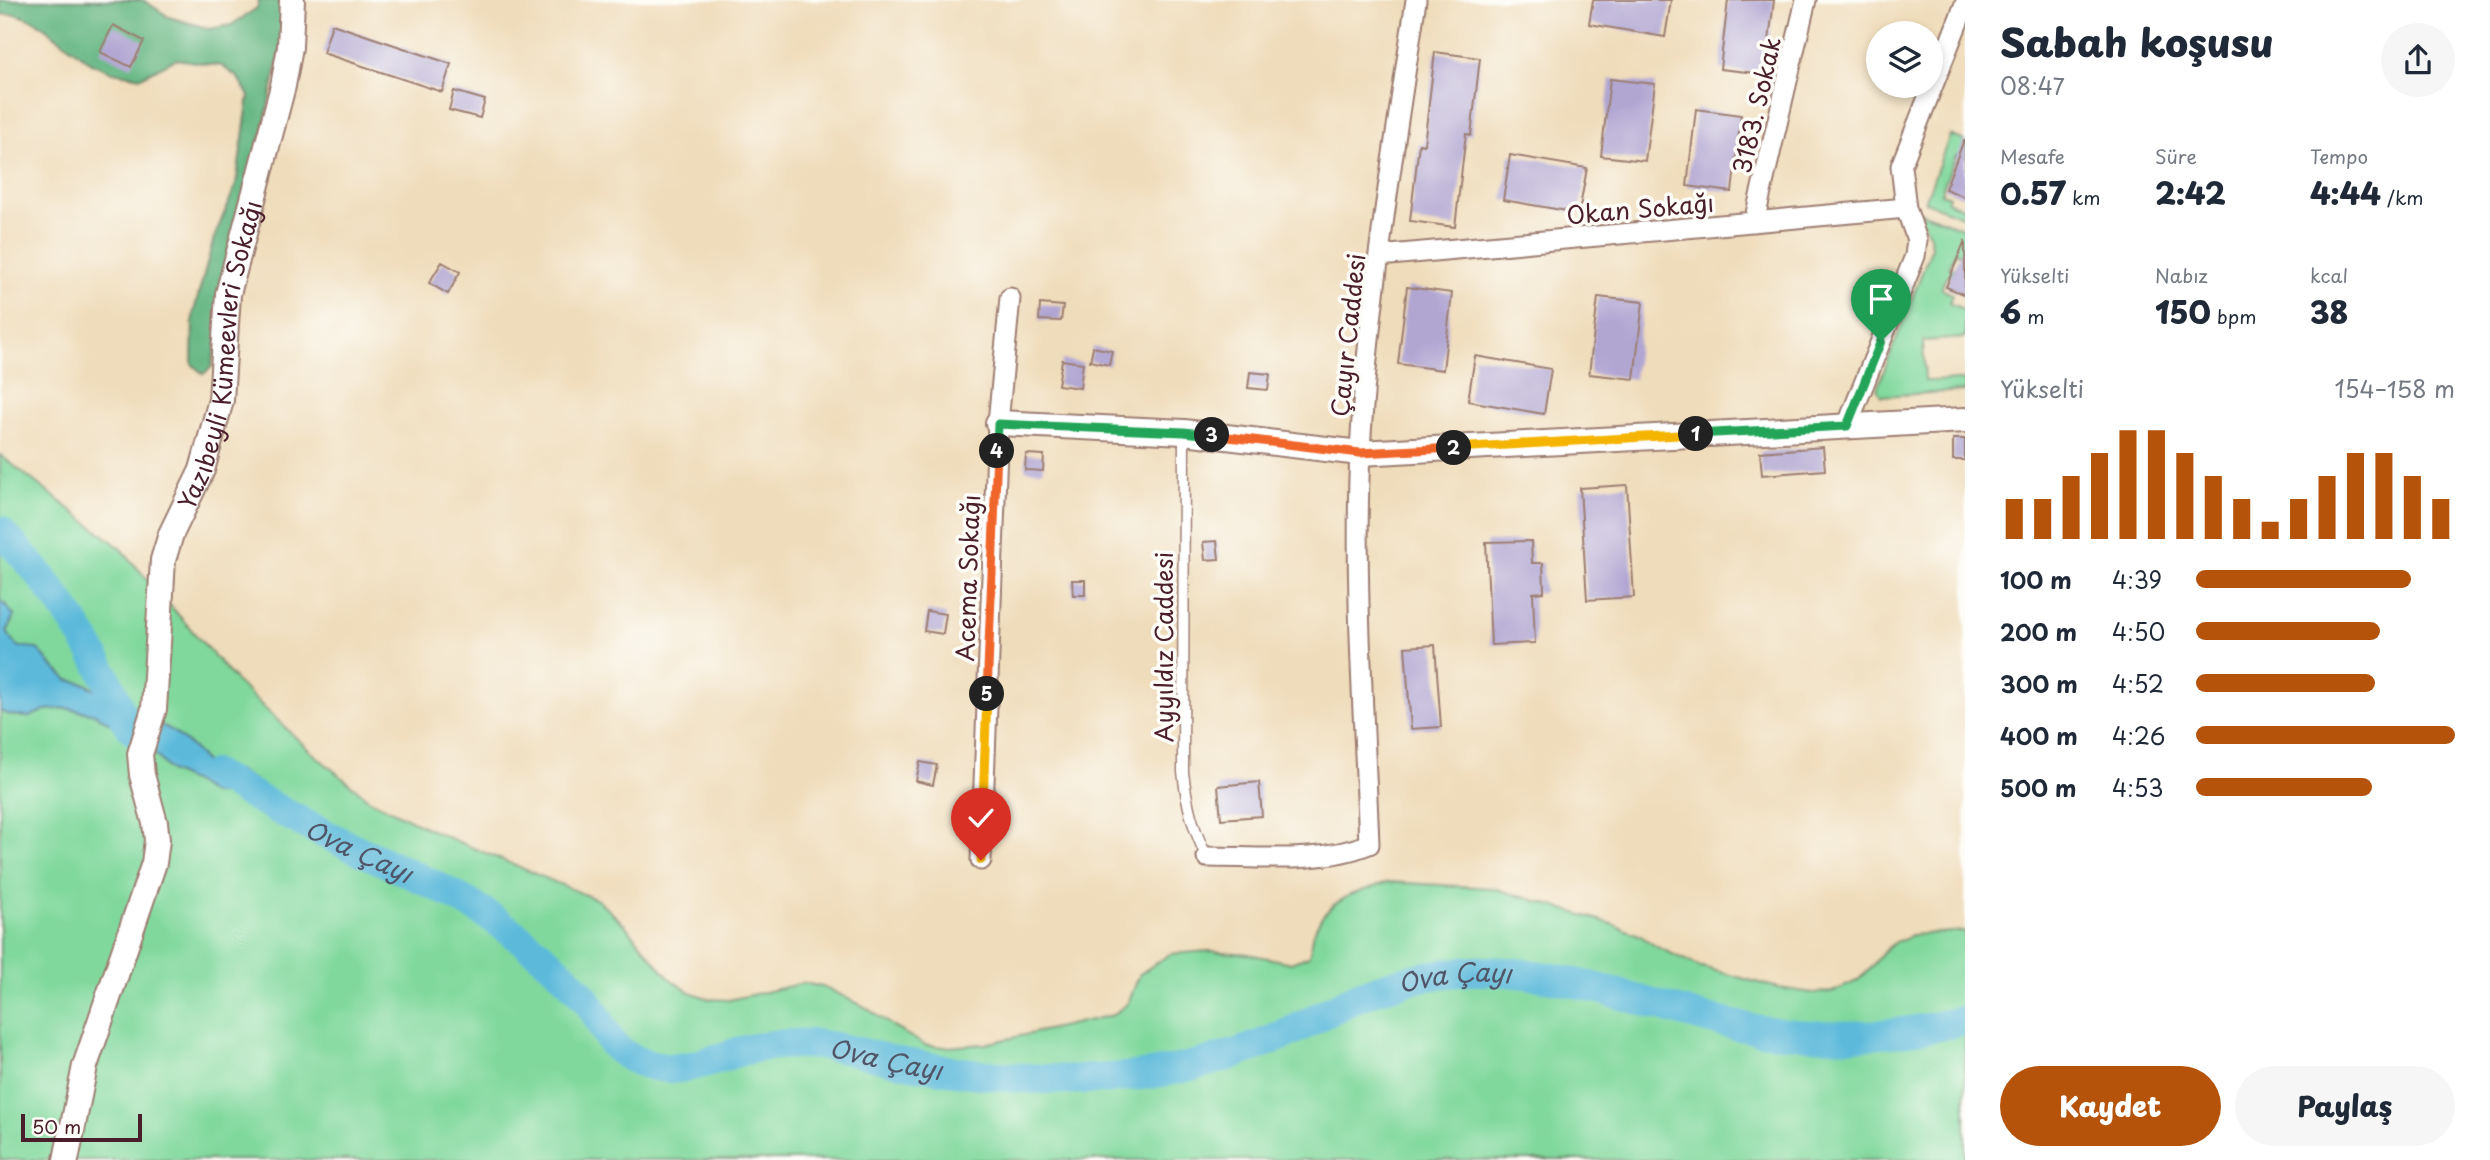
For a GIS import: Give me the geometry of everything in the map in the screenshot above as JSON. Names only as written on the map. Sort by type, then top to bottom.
[{"type":"street","name":"Yazıbeyli Kümeevleri Sokağı","points":[[66,1160],[85,1066],[154,863],[156,823],[142,775],[139,754],[154,709],[160,631],[160,578],[172,534],[202,470],[221,400],[228,294],[283,86],[290,47],[292,0]]},
{"type":"street","name":"Çayır Caddesi","points":[[1207,858],[1323,856],[1347,853],[1369,844],[1358,540],[1360,453],[1379,256],[1416,0]]},
{"type":"street","name":"3183. Sokak","points":[[1754,222],[1806,0]]},
{"type":"street","points":[[1847,426],[1915,256],[1917,240],[1906,208],[1901,166],[1965,4]]},
{"type":"street","name":"Okan Sokağı","points":[[1379,256],[1906,208]]},
{"type":"street","name":"Acema Sokağı","points":[[981,860],[998,424],[1010,298]]},
{"type":"street","points":[[998,424],[1184,432],[1360,453],[1965,420]]},
{"type":"lane","name":"Ayyıldız Caddesi","points":[[1184,432],[1183,772],[1187,806],[1207,858]]},
{"type":"green space","points":[[0,0],[143,0],[169,17],[210,29],[231,25],[257,8],[259,0],[284,0],[285,30],[211,368],[203,374],[192,364],[193,315],[214,238],[236,185],[249,96],[238,78],[222,66],[176,59],[141,77],[113,72],[91,63],[37,22],[19,15],[0,16]]},
{"type":"green space","points":[[1950,135],[1965,141],[1965,158],[1956,155],[1941,193],[1949,196],[1947,201],[1965,209],[1965,217],[1925,202]]},
{"type":"green space","points":[[1921,212],[1965,229],[1965,256],[1955,252],[1949,267],[1954,269],[1951,276],[1947,275],[1941,289],[1952,294],[1949,303],[1965,310],[1965,338],[1923,341],[1925,381],[1965,380],[1965,391],[1881,396],[1877,389],[1931,249],[1930,235],[1919,217]]},
{"type":"green space","points":[[0,455],[119,547],[236,681],[310,751],[368,799],[435,832],[598,900],[626,926],[669,978],[688,991],[709,999],[729,1000],[804,983],[827,988],[865,1007],[925,1045],[945,1047],[985,1044],[1113,1015],[1128,1003],[1140,974],[1170,954],[1209,951],[1249,954],[1291,963],[1309,956],[1314,932],[1321,918],[1332,906],[1350,895],[1388,882],[1493,888],[1609,923],[1639,935],[1657,947],[1698,966],[1778,988],[1813,993],[1833,992],[1857,981],[1883,952],[1895,942],[1912,935],[1965,931],[1965,1160],[0,1160],[0,711],[29,717],[45,710],[67,708],[95,714],[151,749],[170,771],[212,794],[242,797],[257,786],[257,782],[237,770],[206,763],[171,730],[112,701],[86,684],[68,680],[39,650],[20,647],[14,643],[7,632],[12,623],[8,607],[0,600]]},
{"type":"water","points":[[0,600],[14,615],[7,632],[14,643],[20,647],[39,650],[68,680],[86,684],[112,701],[171,730],[206,763],[237,770],[257,782],[257,787],[242,797],[212,794],[170,771],[151,749],[95,714],[67,708],[45,710],[29,717],[0,711]]},
{"type":"building","points":[[1593,0],[1671,0],[1665,37],[1589,24]]},
{"type":"building","points":[[1728,0],[1774,0],[1765,74],[1720,69]]},
{"type":"building","points":[[332,24],[451,64],[442,92],[323,53]]},
{"type":"building","points":[[113,25],[144,41],[131,67],[100,52]]},
{"type":"building","points":[[1435,52],[1480,58],[1471,135],[1466,134],[1455,227],[1410,221],[1419,144],[1424,145]]},
{"type":"building","points":[[1610,79],[1655,84],[1645,161],[1601,156]]},
{"type":"building","points":[[454,91],[485,100],[480,118],[449,110]]},
{"type":"building","points":[[1696,109],[1741,115],[1732,192],[1687,186]]},
{"type":"building","points":[[1965,140],[1965,197],[1945,189]]},
{"type":"building","points":[[1510,155],[1587,168],[1579,213],[1503,200]]},
{"type":"building","points":[[1965,240],[1965,295],[1946,287]]},
{"type":"building","points":[[442,262],[460,272],[448,294],[429,283]]},
{"type":"building","points":[[1407,287],[1452,293],[1443,370],[1398,364]]},
{"type":"building","points":[[1598,297],[1643,302],[1634,379],[1589,374]]},
{"type":"building","points":[[1040,304],[1063,306],[1061,321],[1039,320]]},
{"type":"building","points":[[1093,347],[1112,351],[1109,365],[1090,361]]},
{"type":"building","points":[[1475,356],[1551,369],[1544,414],[1468,401]]},
{"type":"building","points":[[1062,360],[1083,363],[1080,388],[1058,385]]},
{"type":"building","points":[[1250,372],[1270,374],[1268,390],[1248,388]]},
{"type":"building","points":[[1953,439],[1965,439],[1965,460],[1953,460]]},
{"type":"building","points":[[1823,447],[1825,470],[1762,475],[1760,452]]},
{"type":"building","points":[[1026,454],[1044,455],[1043,471],[1025,470]]},
{"type":"building","points":[[1627,485],[1634,597],[1587,600],[1580,488]]},
{"type":"building","points":[[1217,541],[1219,559],[1205,560],[1203,542]]},
{"type":"building","points":[[1531,541],[1532,563],[1543,563],[1544,592],[1533,593],[1535,643],[1491,645],[1486,542]]},
{"type":"building","points":[[1072,580],[1085,580],[1085,595],[1073,595]]},
{"type":"building","points":[[927,611],[946,614],[943,634],[924,631]]},
{"type":"building","points":[[1435,645],[1441,727],[1411,729],[1405,647]]},
{"type":"building","points":[[920,762],[937,765],[933,785],[916,781]]},
{"type":"building","points":[[1259,782],[1262,816],[1221,819],[1218,786]]},
{"type":"waterway","name":"Ova Çayı","points":[[0,531],[33,567],[63,606],[101,668],[125,720],[139,734]]},
{"type":"waterway","name":"Ova Çayı","points":[[214,774],[316,830],[438,887],[499,923],[571,982],[590,1005],[608,1037],[619,1050],[638,1061],[665,1068],[689,1067],[759,1047],[808,1044],[836,1047],[905,1063],[997,1076],[1089,1079],[1150,1074],[1202,1063],[1253,1047],[1286,1034],[1352,999],[1375,990],[1430,976],[1472,971],[1504,972],[1564,980],[1712,1020],[1775,1032],[1871,1035],[1965,1020]]},
{"type":"route","points":[[981,860],[998,424],[1184,432],[1360,453],[1847,426],[1881,341]]}]
